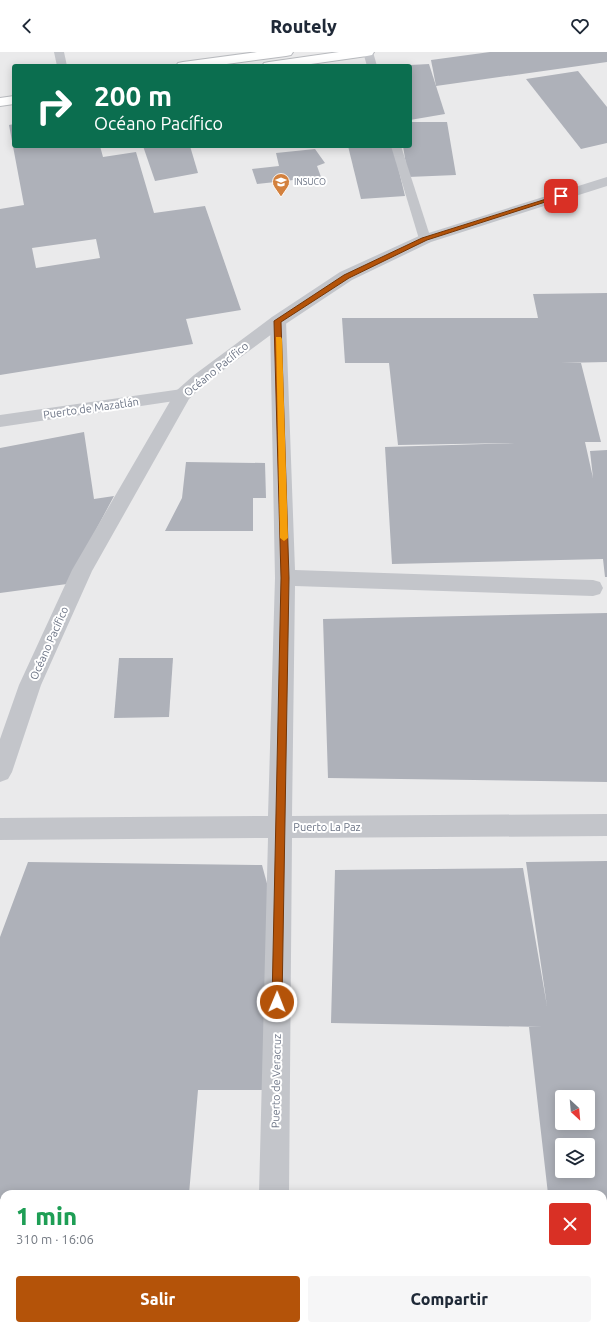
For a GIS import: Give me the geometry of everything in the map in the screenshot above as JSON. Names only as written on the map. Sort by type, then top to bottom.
[{"type":"main road","points":[[198,64],[286,52]]},
{"type":"main road","points":[[280,64],[367,52]]},
{"type":"main road","points":[[0,91],[12,89]]},
{"type":"main road","points":[[0,102],[12,100]]},
{"type":"street","name":"Océano Pacífico","points":[[0,772],[30,685],[82,570],[182,395],[200,379],[278,321],[346,276],[425,239],[607,182]]},
{"type":"street","name":"Puerto de Veracruz","points":[[274,1190],[285,578],[278,321]]},
{"type":"street","name":"Puerto de Mazatlán","points":[[0,421],[182,395]]},
{"type":"street","points":[[285,578],[593,588]]},
{"type":"street","name":"Puerto La Paz","points":[[0,829],[607,825]]},
{"type":"lane","points":[[59,52],[62,64]]},
{"type":"lane","points":[[367,52],[371,64]]},
{"type":"lane","points":[[397,148],[425,239]]},
{"type":"shaded area","points":[[0,52],[607,52],[607,1190],[0,1190]]},
{"type":"building","points":[[490,52],[607,52],[607,62],[436,86],[431,60]]},
{"type":"building","points":[[429,64],[445,114],[412,120],[412,65]]},
{"type":"building","points":[[578,71],[607,107],[607,143],[581,149],[526,79]]},
{"type":"building","points":[[412,122],[447,122],[456,175],[408,177],[403,148],[412,148]]},
{"type":"building","points":[[12,124],[12,141],[9,125]]},
{"type":"building","points":[[13,148],[101,148],[103,157],[136,152],[154,213],[205,206],[241,310],[186,319],[193,344],[0,375],[0,209],[24,205]],"holes":[[[96,239],[100,258],[36,268],[32,248]]]},
{"type":"building","points":[[144,148],[191,148],[198,173],[155,181]]},
{"type":"building","points":[[348,148],[393,148],[405,196],[361,199]]},
{"type":"building","points":[[315,149],[325,163],[317,166],[321,177],[257,184],[252,169],[279,166],[276,153]]},
{"type":"building","points":[[607,293],[607,362],[561,363],[581,363],[601,442],[585,442],[593,478],[590,451],[607,450],[607,577],[605,577],[603,559],[392,564],[385,447],[515,443],[398,445],[389,363],[345,363],[342,318],[538,318],[533,294]]},
{"type":"building","points":[[84,432],[94,499],[114,496],[67,584],[0,593],[0,448]]},
{"type":"building","points":[[186,462],[265,463],[266,498],[253,498],[253,531],[165,531],[182,498]]},
{"type":"building","points":[[607,613],[607,782],[328,778],[323,619]]},
{"type":"building","points":[[119,658],[173,658],[169,717],[114,718]]},
{"type":"building","points":[[607,861],[607,1190],[548,1190],[529,1027],[543,1027],[331,1023],[335,870],[523,868],[547,1006],[526,862]]},
{"type":"building","points":[[28,862],[262,865],[269,891],[263,1090],[198,1090],[189,1190],[0,1190],[0,937]]},
{"type":"slow traffic","points":[[278,339],[284,538]]},
{"type":"place","name":"INSUCO","points":[[281,197]]},
{"type":"route","points":[[277,1002],[285,578],[278,321],[346,276],[425,239],[561,196]]}]
